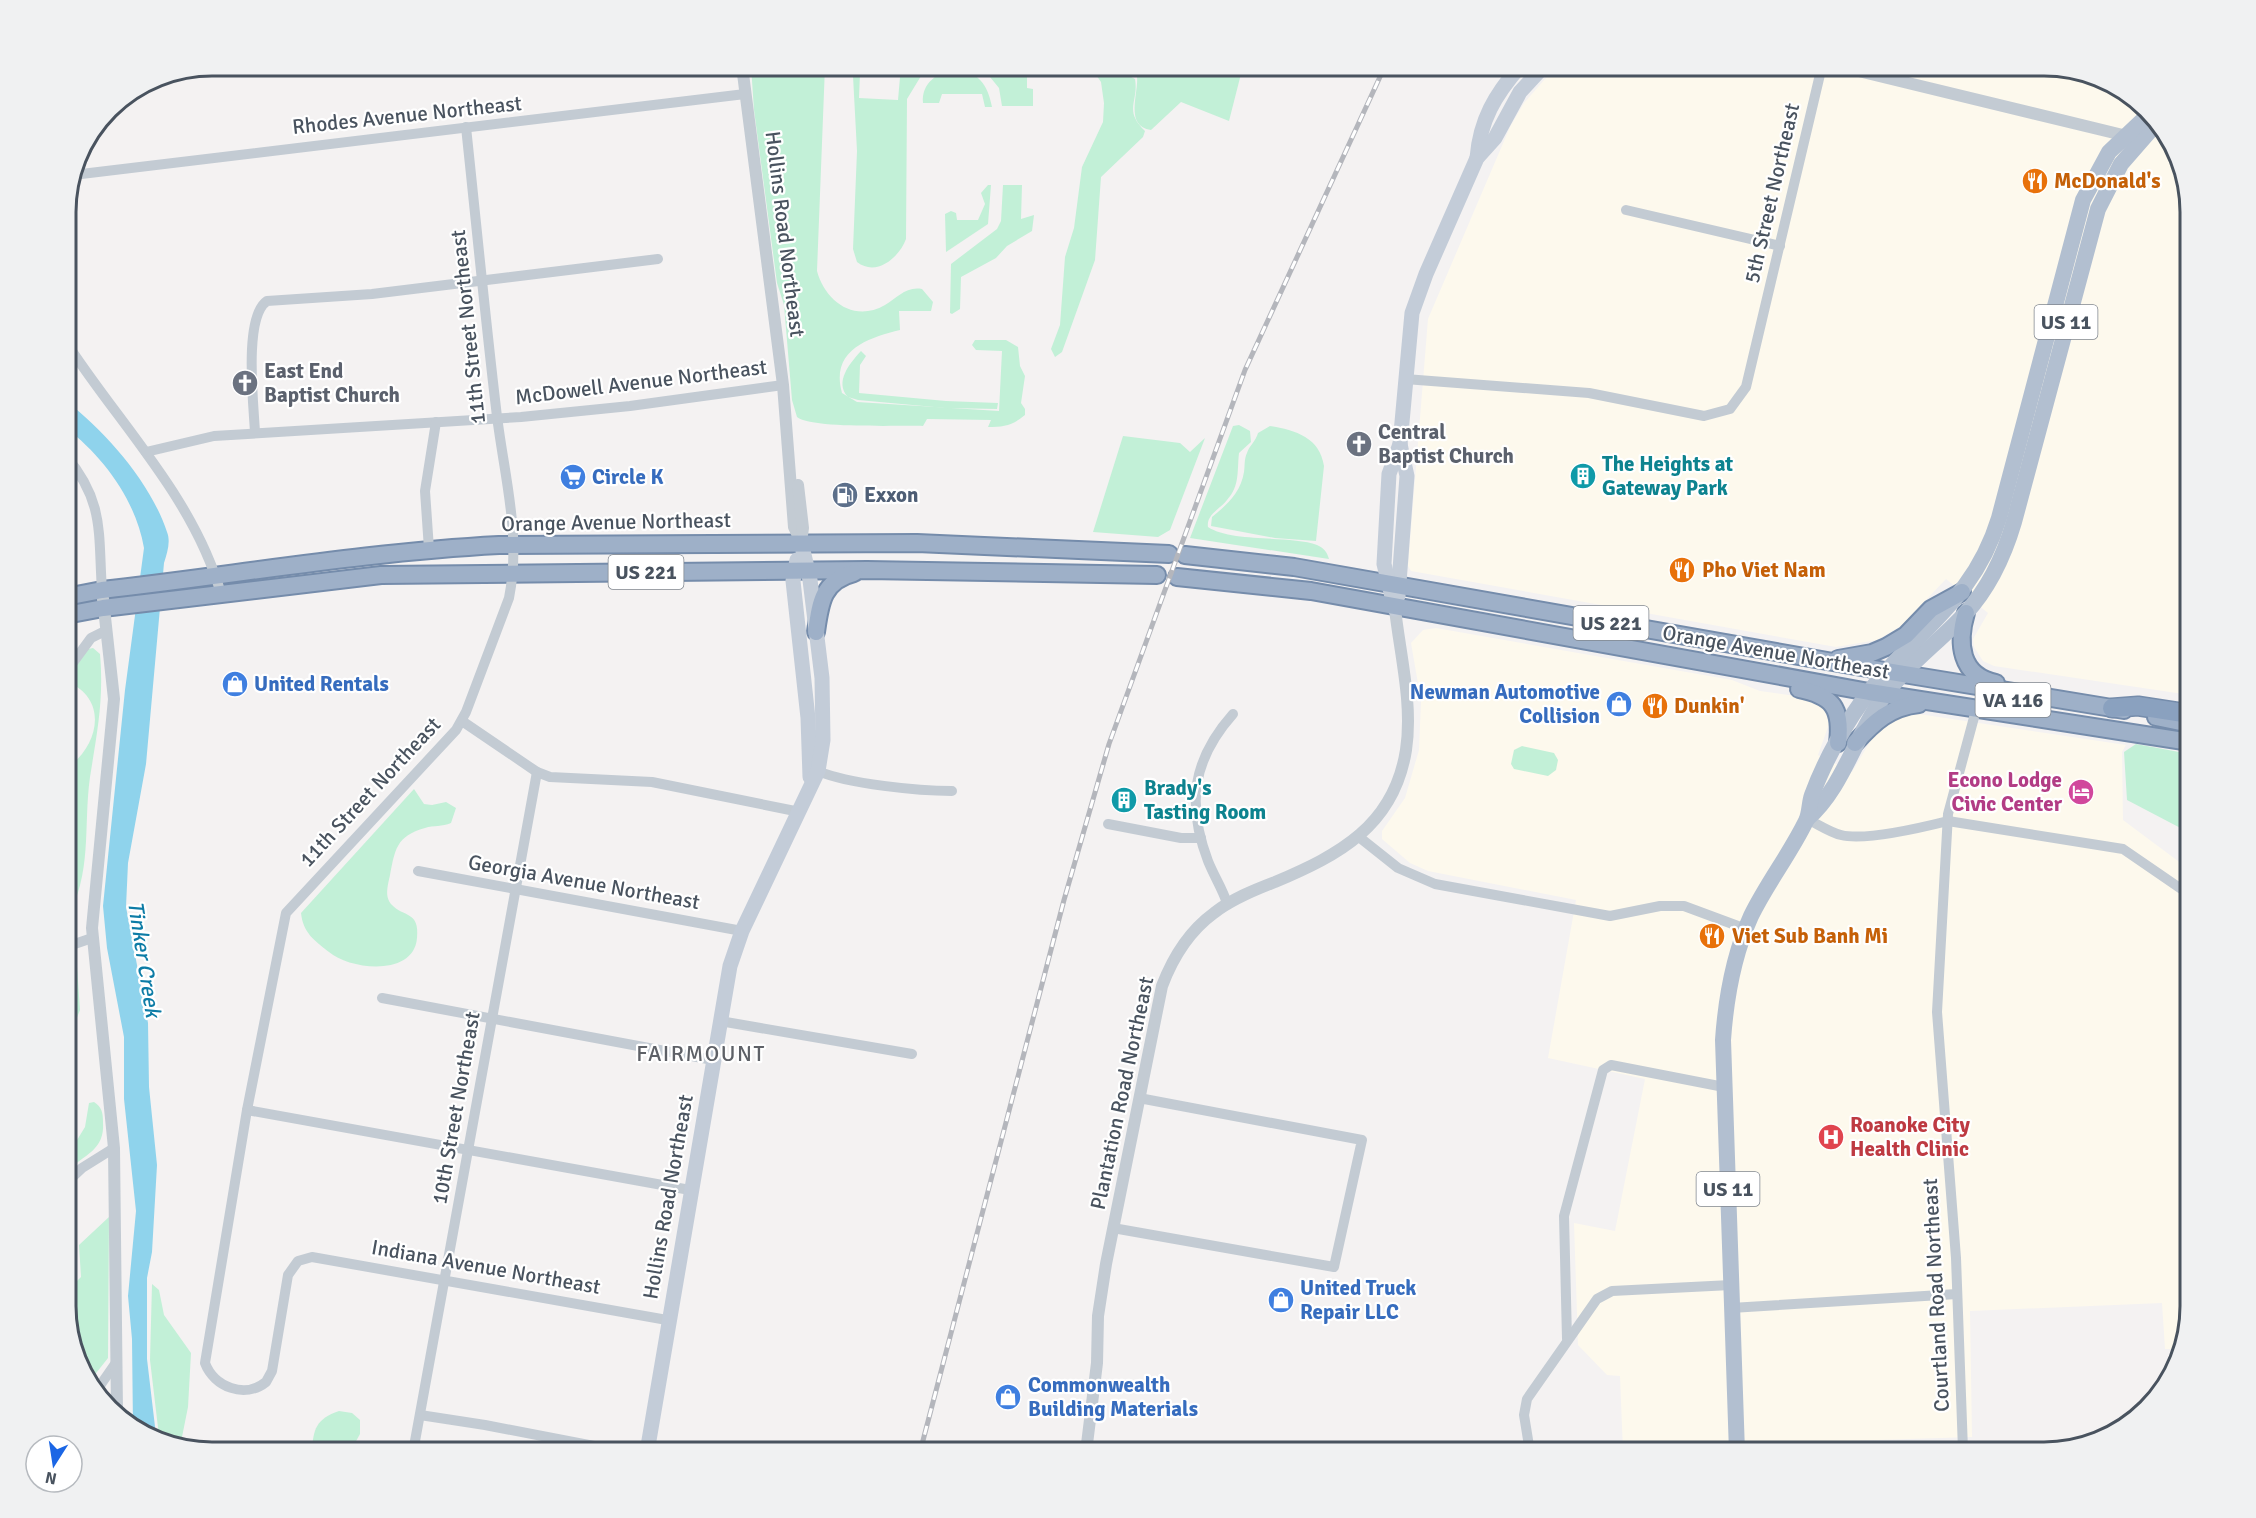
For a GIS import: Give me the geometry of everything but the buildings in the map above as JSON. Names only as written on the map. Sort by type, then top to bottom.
[{"type":"highway","name":"Orange Avenue Northeast","points":[[77,595],[429,549],[514,544],[928,544],[1177,554],[1294,567],[1822,660],[1887,682],[1932,702],[2180,741]]},
{"type":"highway","points":[[816,632],[820,603],[828,587],[845,575],[867,570]]},
{"type":"highway","name":"US 221","points":[[77,613],[381,575],[867,570],[1157,575]]},
{"type":"highway","name":"Orange Avenue Northeast","points":[[1177,577],[1311,591],[1395,609],[1733,667],[2040,697],[2131,711],[2180,722]]},
{"type":"highway","points":[[1822,660],[1852,657],[1886,647],[1906,635],[1931,609],[1962,592]]},
{"type":"highway","name":"VA 116","points":[[1966,613],[1962,625],[1962,651],[1971,672],[1985,681],[2040,697]]},
{"type":"highway","points":[[1733,667],[1765,683],[1824,696],[1835,708],[1847,743],[1892,710],[1932,702]]},
{"type":"highway","name":"VA 116","points":[[1887,682],[2110,716],[2131,711]]},
{"type":"highway","points":[[2112,708],[2138,706],[2180,712]]},
{"type":"main road","points":[[1477,158],[1479,133],[1485,118],[1500,91],[1512,76]]},
{"type":"main road","points":[[1395,609],[1394,585],[1384,564],[1389,474],[1400,444],[1409,333],[1418,295],[1477,158],[1495,138],[1520,92],[1535,76]]},
{"type":"main road","name":"US 11","points":[[1887,682],[1966,613],[1988,584],[2006,548],[2098,209],[2110,181],[2144,121]]},
{"type":"main road","name":"US 11","points":[[1737,1442],[1723,1040],[1727,996],[1746,929],[1807,819],[1812,796],[1887,682],[1962,592],[1979,567],[1993,536],[2083,200],[2101,165],[2133,137],[2150,128]]},
{"type":"main road","name":"Hollins Road Northeast","points":[[648,1442],[730,966],[742,931],[818,771],[824,722],[816,632],[801,571],[801,543]]},
{"type":"main road","name":"Hollins Road Northeast","points":[[801,571],[793,581],[810,734],[811,786]]},
{"type":"street","name":"Hollins Road Northeast","points":[[743,76],[783,385],[784,428],[794,527],[801,543]]},
{"type":"street","name":"5th Street Northeast","points":[[1405,379],[1589,393],[1712,416],[1730,409],[1742,396],[1820,76]]},
{"type":"street","points":[[1880,76],[2133,137]]},
{"type":"street","name":"Rhodes Avenue Northeast","points":[[82,174],[746,94]]},
{"type":"street","name":"11th Street Northeast","points":[[283,1301],[272,1371],[267,1382],[255,1389],[236,1389],[218,1382],[208,1371],[205,1355],[246,1110],[285,913],[462,721],[508,598],[513,573],[512,506],[497,418],[466,127]]},
{"type":"street","points":[[1626,210],[1780,246]]},
{"type":"street","points":[[255,433],[249,375],[259,309],[267,301],[372,294],[658,259]]},
{"type":"street","points":[[77,357],[146,452],[197,534],[216,575],[221,594]]},
{"type":"street","name":"McDowell Avenue Northeast","points":[[146,452],[203,437],[497,418],[630,406],[783,385]]},
{"type":"street","points":[[429,549],[425,491],[436,422]]},
{"type":"street","points":[[77,471],[96,507],[100,535],[105,631],[112,671],[113,715],[93,898],[92,938],[114,1148],[117,1402]]},
{"type":"street","name":"Plantation Road Northeast","points":[[1087,1442],[1097,1364],[1098,1316],[1113,1228],[1154,1016],[1169,968],[1190,935],[1227,903],[1330,857],[1359,837],[1388,801],[1397,783],[1406,750],[1408,713],[1395,609]]},
{"type":"street","points":[[77,657],[91,638],[105,631]]},
{"type":"street","name":"Courtland Road Northeast","points":[[1965,1442],[1957,1294],[1937,1012],[1948,820],[1976,710]]},
{"type":"street","points":[[1227,903],[1201,838],[1196,794],[1202,758],[1233,714]]},
{"type":"street","points":[[462,721],[537,772],[560,779],[652,782],[800,812]]},
{"type":"street","points":[[818,771],[846,779],[932,791],[952,791]]},
{"type":"street","name":"10th Street Northeast","points":[[415,1442],[537,772]]},
{"type":"street","points":[[1807,819],[1833,833],[1852,837],[1923,827],[1948,820],[2123,849],[2180,888]]},
{"type":"street","points":[[1108,824],[1181,838],[1201,838]]},
{"type":"street","points":[[1359,837],[1398,868],[1435,884],[1610,916],[1660,906],[1684,906],[1746,929]]},
{"type":"street","name":"Georgia Avenue Northeast","points":[[418,871],[516,891],[742,931]]},
{"type":"street","points":[[77,943],[92,938]]},
{"type":"street","points":[[382,998],[713,1060]]},
{"type":"street","points":[[720,1022],[912,1054]]},
{"type":"street","points":[[1567,1339],[1564,1216],[1603,1070],[1611,1065],[1724,1087]]},
{"type":"street","points":[[1113,1228],[1335,1268],[1362,1140],[1139,1098]]},
{"type":"street","points":[[246,1110],[690,1190]]},
{"type":"street","points":[[77,1173],[89,1163],[114,1148]]},
{"type":"street","name":"Indiana Avenue Northeast","points":[[283,1301],[288,1275],[298,1261],[323,1257],[667,1320]]},
{"type":"street","points":[[1529,1442],[1525,1406],[1567,1339],[1597,1299],[1612,1291],[1731,1285]]},
{"type":"street","points":[[1731,1308],[1957,1294]]},
{"type":"street","points":[[102,1383],[115,1364]]},
{"type":"street","points":[[420,1416],[485,1425],[573,1442]]},
{"type":"shaded area","points":[[1549,76],[2043,76],[2070,79],[2087,84],[2119,100],[2133,110],[2156,137],[2169,161],[2175,178],[2180,213],[2180,694],[1994,666],[1983,661],[1974,647],[1973,639],[1988,613],[1946,579],[1901,626],[1877,640],[1836,647],[1411,571],[1408,566],[1428,319],[1510,127],[1524,103]]},
{"type":"shaded area","points":[[1436,628],[1732,680],[1760,691],[1810,698],[1824,708],[1829,724],[1818,755],[1852,772],[1877,730],[1898,717],[1912,713],[2126,745],[2122,752],[2123,820],[2180,863],[2180,1305],[2172,1349],[2165,1349],[2162,1303],[1970,1311],[1972,1437],[1814,1442],[1623,1442],[1620,1376],[1607,1375],[1578,1345],[1574,1223],[1615,1231],[1645,1079],[1548,1058],[1576,900],[1428,871],[1410,863],[1382,839],[1382,831],[1405,798],[1419,750],[1421,701],[1411,643],[1423,630]]},
{"type":"green space","points":[[752,76],[825,76],[817,271],[821,282],[834,300],[842,306],[862,312],[885,305],[911,289],[922,289],[933,302],[931,311],[899,311],[900,330],[876,337],[854,348],[842,366],[840,378],[842,393],[857,402],[999,411],[1002,351],[976,350],[972,345],[975,340],[1006,340],[1018,347],[1020,366],[1025,376],[1021,403],[1025,409],[1025,415],[1008,425],[999,427],[988,427],[991,420],[927,419],[923,426],[857,426],[806,421],[797,417],[792,400],[784,305],[777,283],[754,110]]},
{"type":"green space","points":[[853,76],[860,76],[859,98],[898,100],[900,76],[921,76],[907,99],[906,239],[898,253],[886,263],[872,267],[864,266],[857,262],[853,249],[857,151]]},
{"type":"green space","points":[[937,76],[976,76],[985,86],[992,107],[985,107],[982,94],[942,94],[939,103],[923,103],[925,90]]},
{"type":"green space","points":[[989,76],[1027,76],[1027,88],[1033,89],[1033,106],[1002,106],[999,88]]},
{"type":"green space","points":[[1097,76],[1129,76],[1135,79],[1133,111],[1138,124],[1145,131],[1143,137],[1101,177],[1095,260],[1062,352],[1055,357],[1051,349],[1060,325],[1065,257],[1074,228],[1082,167],[1103,122],[1104,103],[1101,82]]},
{"type":"green space","points":[[1137,76],[1240,76],[1229,121],[1181,102],[1151,130],[1143,127],[1135,116]]},
{"type":"green space","points":[[988,185],[991,185],[988,224],[946,252],[945,214],[951,211],[956,213],[957,220],[978,220],[985,204],[981,193]]},
{"type":"green space","points":[[1003,185],[1022,185],[1021,219],[1034,215],[1032,231],[1007,246],[996,258],[961,277],[960,309],[952,314],[950,313],[951,264],[997,229],[1001,221]]},
{"type":"green space","points":[[861,351],[866,356],[860,365],[859,393],[998,403],[997,409],[945,408],[858,400],[848,397],[844,391],[843,379],[848,367]]},
{"type":"green space","points":[[1239,425],[1250,431],[1251,442],[1239,453],[1237,478],[1231,495],[1211,516],[1208,527],[1232,535],[1306,542],[1322,547],[1329,559],[1190,538],[1233,426]]},
{"type":"green space","points":[[1270,426],[1289,430],[1305,437],[1318,448],[1322,456],[1324,466],[1316,541],[1275,538],[1211,526],[1212,517],[1237,492],[1244,472],[1246,455],[1258,433]]},
{"type":"green space","points":[[1123,436],[1180,443],[1190,452],[1205,438],[1170,530],[1158,537],[1093,532]]},
{"type":"green space","points":[[93,648],[100,654],[101,686],[88,796],[84,868],[77,894],[77,759],[86,748],[95,724],[90,700],[77,688],[77,664],[88,649]]},
{"type":"green space","points":[[2136,744],[2180,752],[2180,828],[2127,800],[2124,752]]},
{"type":"green space","points":[[1522,746],[1554,753],[1558,760],[1556,770],[1548,776],[1514,769],[1511,764],[1514,750]]},
{"type":"green space","points":[[414,789],[424,804],[446,802],[456,808],[451,823],[415,831],[402,840],[396,851],[387,895],[396,909],[410,916],[416,923],[417,938],[413,951],[405,959],[393,964],[365,966],[351,963],[324,948],[311,936],[304,926],[301,913]]},
{"type":"green space","points":[[77,967],[80,1010],[77,1018]]},
{"type":"green space","points":[[94,1102],[100,1108],[103,1132],[97,1146],[77,1163],[77,1140],[85,1127],[89,1103]]},
{"type":"green space","points":[[109,1217],[108,1358],[95,1374],[79,1332],[77,1281],[81,1277],[79,1245]]},
{"type":"green space","points":[[152,1284],[159,1290],[164,1315],[191,1353],[188,1407],[182,1438],[158,1429],[150,1360]]},
{"type":"green space","points":[[339,1411],[352,1413],[360,1420],[360,1434],[356,1442],[313,1442],[317,1426],[331,1414]]},
{"type":"water","points":[[77,411],[111,443],[139,477],[160,514],[169,540],[164,563],[146,764],[128,863],[126,907],[148,1023],[149,1087],[157,1165],[152,1252],[147,1278],[147,1359],[155,1428],[133,1415],[132,1339],[128,1296],[136,1211],[124,1099],[124,1037],[107,948],[103,906],[125,690],[144,548],[134,514],[126,497],[105,466],[77,437]]},
{"type":"railway","points":[[923,1442],[1064,900],[1109,744],[1245,370],[1380,76]]},
{"type":"place","name":"McDonald's","points":[[2035,181]]},
{"type":"place","name":"East End Baptist Church","points":[[245,383]]},
{"type":"place","name":"Central Baptist Church","points":[[1359,444]]},
{"type":"place","name":"The Heights at Gateway Park","points":[[1583,476]]},
{"type":"place","name":"Circle K","points":[[573,477]]},
{"type":"place","name":"Exxon","points":[[845,495]]},
{"type":"place","name":"Pho Viet Nam","points":[[1682,570]]},
{"type":"place","name":"United Rentals","points":[[235,684]]},
{"type":"place","name":"Newman Automotive Collision","points":[[1619,704]]},
{"type":"place","name":"Dunkin'","points":[[1655,706]]},
{"type":"place","name":"Econo Lodge Civic Center","points":[[2081,792]]},
{"type":"place","name":"Brady's Tasting Room","points":[[1124,800]]},
{"type":"place","name":"Viet Sub Banh Mi","points":[[1712,936]]},
{"type":"place","name":"Roanoke City Health Clinic","points":[[1831,1137]]},
{"type":"place","name":"United Truck Repair LLC","points":[[1281,1300]]},
{"type":"place","name":"Commonwealth Building Materials","points":[[1008,1397]]},
{"type":"district","name":"FAIRMOUNT","points":[[701,1053]]},
{"type":"water label","name":"Tinker Creek","points":[[145,959]]}]
